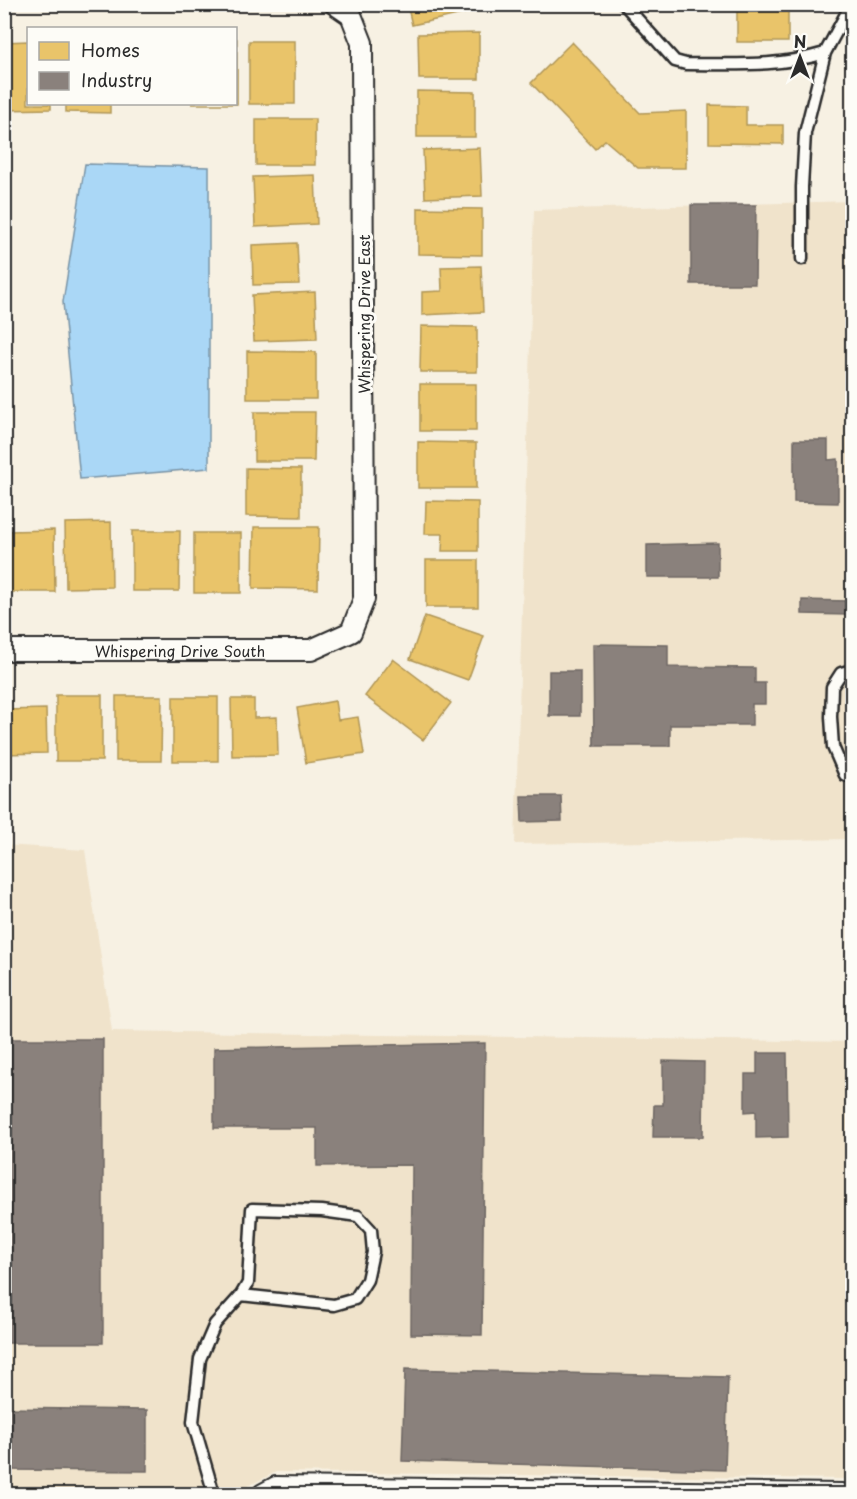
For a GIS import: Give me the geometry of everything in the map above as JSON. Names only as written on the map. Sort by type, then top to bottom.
[{"type":"street","name":"Whispering Drive East","points":[[335,4],[351,15],[362,43],[364,600],[351,632]]},
{"type":"street","name":"Whispering Drive South","points":[[4,650],[310,650],[351,632]]},
{"type":"street","points":[[262,1494],[276,1487],[842,1494]]},
{"type":"lane","points":[[624,4],[675,61],[686,64],[772,64],[801,60],[825,53]]},
{"type":"lane","points":[[802,259],[805,133],[825,53],[852,7]]},
{"type":"lane","points":[[852,670],[841,673],[832,687],[831,717],[833,747],[845,775],[852,777]]},
{"type":"lane","points":[[214,1494],[193,1422],[200,1359],[215,1324],[241,1295],[248,1283],[252,1209],[322,1211],[358,1216],[371,1230],[373,1252],[367,1280],[355,1299],[334,1305],[241,1295]]},
{"type":"shaded area","points":[[852,201],[852,839],[515,844],[534,210]]},
{"type":"shaded area","points":[[4,845],[85,850],[112,1031],[852,1042],[852,1479],[276,1472],[232,1494],[5,1494]]},
{"type":"water","points":[[85,164],[209,167],[209,468],[80,479],[63,302]]},
{"type":"building: Homes","points":[[407,4],[465,4],[467,13],[412,25]]},
{"type":"building: Homes","points":[[737,4],[788,4],[788,42],[737,42]]},
{"type":"building: Homes","points":[[479,33],[479,79],[419,79],[418,34]]},
{"type":"building: Homes","points":[[27,41],[27,105],[51,105],[51,109],[4,110],[4,42]]},
{"type":"building: Homes","points":[[249,41],[295,41],[295,104],[249,104]]},
{"type":"building: Homes","points":[[572,42],[640,113],[686,111],[686,168],[638,168],[605,140],[595,149],[531,83]]},
{"type":"building: Homes","points":[[417,91],[475,92],[475,137],[417,137]]},
{"type":"building: Homes","points":[[66,105],[110,105],[110,113],[66,112]]},
{"type":"building: Homes","points":[[709,105],[746,106],[746,125],[783,125],[783,144],[709,143]]},
{"type":"building: Homes","points":[[256,119],[315,119],[315,165],[256,165]]},
{"type":"building: Homes","points":[[480,148],[482,196],[425,198],[423,150]]},
{"type":"building: Homes","points":[[315,175],[317,224],[255,227],[253,177]]},
{"type":"building: Homes","points":[[418,208],[482,209],[482,255],[418,254]]},
{"type":"building: Homes","points":[[297,243],[299,284],[253,285],[252,245]]},
{"type":"building: Homes","points":[[481,266],[483,312],[422,315],[422,292],[442,291],[441,267]]},
{"type":"building: Homes","points":[[315,292],[317,339],[254,341],[252,295]]},
{"type":"building: Homes","points":[[421,326],[477,327],[477,372],[420,372]]},
{"type":"building: Homes","points":[[247,351],[316,352],[316,399],[247,399]]},
{"type":"building: Homes","points":[[420,384],[476,384],[476,431],[420,431]]},
{"type":"building: Homes","points":[[254,412],[315,412],[314,461],[254,461]]},
{"type":"building: Homes","points":[[418,442],[476,443],[476,488],[418,488]]},
{"type":"building: Homes","points":[[246,468],[301,469],[301,517],[246,516]]},
{"type":"building: Homes","points":[[426,501],[478,502],[478,551],[442,551],[443,534],[425,534]]},
{"type":"building: Homes","points":[[111,522],[112,587],[66,588],[65,523]]},
{"type":"building: Homes","points":[[254,527],[319,527],[318,589],[253,588]]},
{"type":"building: Homes","points":[[54,530],[55,592],[9,592],[8,531]]},
{"type":"building: Homes","points":[[132,531],[180,531],[179,591],[132,591]]},
{"type":"building: Homes","points":[[194,533],[241,533],[241,593],[194,593]]},
{"type":"building: Homes","points":[[426,560],[478,560],[478,607],[426,607]]},
{"type":"building: Homes","points":[[425,616],[484,636],[468,680],[410,659]]},
{"type":"building: Homes","points":[[393,659],[451,703],[423,740],[365,696]]},
{"type":"building: Homes","points":[[56,695],[102,695],[102,761],[56,761]]},
{"type":"building: Homes","points":[[116,696],[162,696],[161,761],[116,761]]},
{"type":"building: Homes","points":[[173,697],[218,697],[218,761],[173,761]]},
{"type":"building: Homes","points":[[231,699],[254,699],[254,718],[277,717],[278,755],[232,756]]},
{"type":"building: Homes","points":[[335,701],[338,720],[358,717],[364,754],[306,763],[297,708]]},
{"type":"building: Homes","points":[[46,709],[47,753],[4,754],[4,710]]},
{"type":"building: Industry","points":[[691,205],[756,205],[755,284],[691,284]]},
{"type":"building: Industry","points":[[794,440],[828,440],[828,460],[838,459],[838,503],[794,502]]},
{"type":"building: Industry","points":[[718,543],[718,577],[647,577],[647,545]]},
{"type":"building: Industry","points":[[802,600],[848,601],[848,615],[802,614]]},
{"type":"building: Industry","points":[[593,644],[668,645],[668,667],[755,668],[755,683],[765,683],[765,704],[752,704],[752,725],[670,725],[670,746],[594,746]]},
{"type":"building: Industry","points":[[549,671],[580,671],[580,716],[549,716]]},
{"type":"building: Industry","points":[[521,796],[561,796],[562,821],[522,822]]},
{"type":"building: Industry","points":[[4,1039],[103,1039],[103,1343],[4,1343]]},
{"type":"building: Industry","points":[[485,1043],[482,1335],[411,1334],[412,1165],[317,1166],[317,1128],[214,1128],[214,1048]]},
{"type":"building: Industry","points":[[757,1053],[787,1053],[788,1137],[756,1138],[756,1111],[745,1112],[745,1074],[757,1074]]},
{"type":"building: Industry","points":[[663,1061],[704,1062],[703,1137],[653,1137],[654,1105],[663,1105]]},
{"type":"building: Industry","points":[[405,1369],[728,1377],[725,1470],[402,1461]]},
{"type":"building: Industry","points":[[4,1408],[147,1410],[147,1471],[4,1470]]}]
